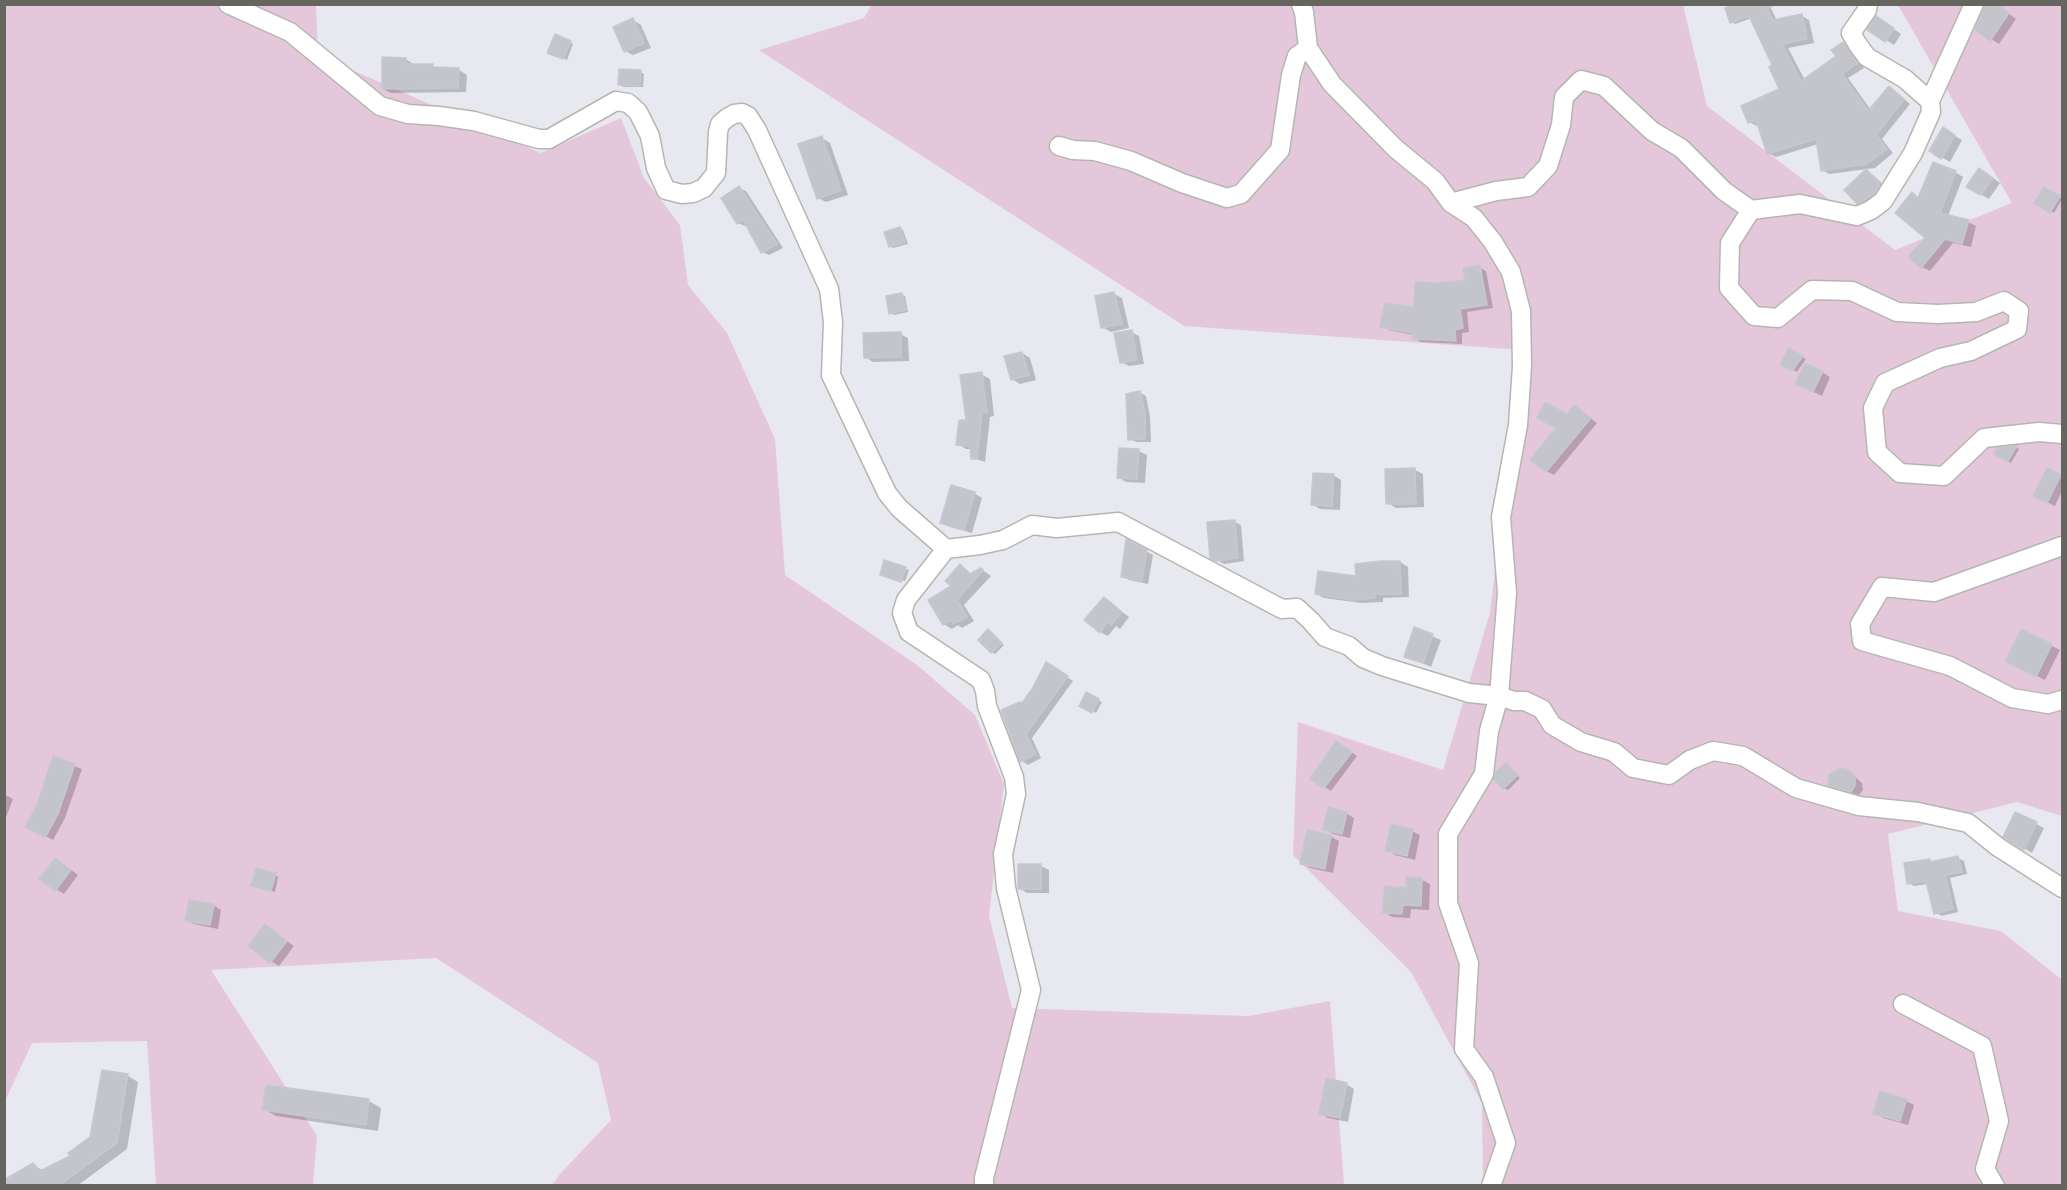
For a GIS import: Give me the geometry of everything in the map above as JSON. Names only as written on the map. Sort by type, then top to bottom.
[{"type":"street","points":[[228,4],[290,32],[380,106],[408,114],[474,121],[539,139],[549,138],[616,101],[628,103],[638,112],[650,136],[656,168],[666,190],[682,194],[693,193],[704,188],[716,173],[720,124],[734,114],[742,113],[748,116],[758,130],[829,289],[832,322],[831,375],[887,494],[899,508],[945,549]]},
{"type":"street","points":[[1301,4],[1308,48],[1332,84],[1396,149],[1435,181],[1451,203],[1474,218],[1493,242],[1511,272],[1521,311],[1522,366],[1518,425],[1501,517],[1507,593],[1499,696],[1489,731],[1484,774],[1448,834],[1448,903],[1469,963],[1464,1049],[1484,1077],[1506,1143],[1491,1185]]},
{"type":"street","points":[[1868,4],[1867,10],[1851,33],[1858,45],[1867,57],[1905,79],[1930,101]]},
{"type":"street","points":[[1451,203],[1496,191],[1528,187],[1548,166],[1561,125],[1564,97],[1581,80],[1604,86],[1652,131],[1681,148],[1724,191],[1751,210],[1800,204],[1857,216],[1883,201],[1913,153],[1931,112],[1930,101],[1974,4]]},
{"type":"street","points":[[1059,146],[1072,150],[1095,151],[1131,161],[1182,183],[1227,198],[1241,194],[1280,150],[1291,75],[1297,56],[1308,48]]},
{"type":"street","points":[[1751,210],[1730,243],[1729,288],[1754,315],[1778,318],[1812,290],[1852,291],[1897,312],[1938,314],[1976,312],[2004,301],[2019,311],[2017,329],[1971,351],[1940,358],[1886,383],[1873,408],[1877,452],[1900,473],[1944,476],[1984,438],[2039,432],[2062,434]]},
{"type":"street","points":[[984,1185],[1031,990],[1006,888],[1003,854],[1016,794],[1014,777],[987,706],[981,680],[909,632],[902,613],[906,600],[945,549],[1003,540],[1032,525],[1057,528],[1118,522],[1282,609],[1297,608],[1325,637],[1349,646],[1363,658],[1469,693],[1525,701],[1542,709],[1552,725],[1581,742],[1614,752],[1633,768],[1669,775],[1690,760],[1713,751],[1743,756],[1796,788],[1859,806],[1918,812],[1968,823],[1998,846],[2062,888]]},
{"type":"street","points":[[2062,546],[1934,592],[1882,587],[1860,624],[1862,641],[1950,666],[2012,698],[2048,704],[2062,700]]},
{"type":"street","points":[[1903,1004],[1982,1046],[1999,1121],[1985,1169],[1995,1185]]},
{"type":"shaded area","points":[[872,4],[1683,5],[1707,106],[1895,250],[2012,203],[1898,5],[2062,5],[2062,816],[2017,802],[1888,834],[1898,911],[2001,931],[2062,980],[2062,1185],[1483,1185],[1482,1103],[1411,972],[1293,855],[1298,722],[1443,770],[1490,613],[1521,350],[1184,326],[759,50],[864,18]]},
{"type":"shaded area","points":[[5,5],[316,5],[318,55],[541,153],[621,118],[644,178],[680,225],[688,285],[727,333],[775,439],[785,575],[917,665],[975,715],[1004,784],[989,916],[1012,1008],[1248,1016],[1330,1001],[1344,1185],[552,1185],[611,1120],[598,1063],[436,958],[211,970],[317,1136],[313,1185],[156,1185],[147,1041],[32,1043],[5,1101]]},
{"type":"building","points":[[1736,4],[1775,4],[1767,9],[1773,20],[1802,14],[1807,39],[1782,44],[1801,81],[1836,56],[1831,50],[1843,42],[1858,63],[1842,74],[1868,111],[1889,86],[1904,99],[1876,135],[1887,149],[1867,164],[1821,171],[1816,139],[1767,154],[1756,120],[1748,123],[1741,106],[1779,89],[1769,67],[1772,65],[1749,16],[1730,23],[1725,8]]},
{"type":"building","points":[[1985,4],[1997,4],[2009,13],[1990,41],[1975,30]]},
{"type":"building","points":[[1876,16],[1894,28],[1885,42],[1867,30]]},
{"type":"building","points":[[633,18],[644,43],[624,52],[613,27]]},
{"type":"building","points":[[555,34],[571,41],[563,59],[547,53]]},
{"type":"building","points":[[382,57],[406,58],[406,64],[433,64],[433,67],[459,68],[458,88],[382,89]]},
{"type":"building","points":[[619,69],[641,70],[640,86],[618,85]]},
{"type":"building","points":[[1943,127],[1955,135],[1941,159],[1929,151]]},
{"type":"building","points":[[822,136],[841,190],[817,199],[798,144]]},
{"type":"building","points":[[1933,162],[1956,171],[1940,213],[1969,220],[1962,244],[1945,239],[1921,268],[1908,257],[1925,238],[1895,213],[1912,192],[1918,198]]},
{"type":"building","points":[[1979,168],[1993,178],[1981,195],[1966,187]]},
{"type":"building","points":[[1866,169],[1880,184],[1875,193],[1857,204],[1844,190]]},
{"type":"building","points":[[739,186],[777,244],[761,253],[743,220],[737,224],[721,198]]},
{"type":"building","points":[[2044,187],[2060,196],[2050,213],[2034,203]]},
{"type":"building","points":[[900,227],[905,242],[889,247],[884,232]]},
{"type":"building","points":[[1480,265],[1487,305],[1460,309],[1463,328],[1455,330],[1456,341],[1413,339],[1413,333],[1380,327],[1385,303],[1414,307],[1415,282],[1439,283],[1465,280],[1463,268]]},
{"type":"building","points":[[1114,292],[1122,324],[1101,328],[1095,296]]},
{"type":"building","points":[[902,293],[906,310],[889,314],[886,296]]},
{"type":"building","points":[[1132,330],[1137,360],[1120,363],[1114,333]]},
{"type":"building","points":[[901,332],[901,357],[864,358],[863,333]]},
{"type":"building","points":[[1789,348],[1803,356],[1792,371],[1780,365]]},
{"type":"building","points":[[1022,352],[1029,375],[1011,380],[1004,356]]},
{"type":"building","points":[[1805,363],[1823,371],[1813,392],[1795,384]]},
{"type":"building","points":[[982,372],[987,412],[982,413],[977,459],[971,459],[970,446],[956,445],[959,420],[966,420],[960,375]]},
{"type":"building","points":[[1140,391],[1145,413],[1145,439],[1128,440],[1126,394]]},
{"type":"building","points":[[1545,402],[1567,414],[1574,405],[1591,418],[1546,472],[1530,460],[1556,428],[1537,418]]},
{"type":"building","points":[[2017,446],[2007,462],[1994,454],[1997,448]]},
{"type":"building","points":[[1119,448],[1139,449],[1137,479],[1117,478]]},
{"type":"building","points":[[1415,468],[1416,504],[1386,504],[1385,469]]},
{"type":"building","points":[[2047,468],[2061,475],[2047,503],[2033,496]]},
{"type":"building","points":[[1313,473],[1334,474],[1332,506],[1311,505]]},
{"type":"building","points":[[951,485],[975,492],[964,530],[940,523]]},
{"type":"building","points":[[1235,520],[1238,558],[1216,561],[1210,558],[1207,522]]},
{"type":"building","points":[[1126,539],[1147,550],[1142,581],[1121,577]]},
{"type":"building","points":[[884,560],[906,567],[901,582],[880,575]]},
{"type":"building","points":[[1400,561],[1401,594],[1375,594],[1375,598],[1351,600],[1315,594],[1318,571],[1356,576],[1355,564]]},
{"type":"building","points":[[960,564],[970,574],[981,568],[983,570],[957,600],[967,617],[953,624],[951,620],[943,625],[928,600],[951,586],[945,581]]},
{"type":"building","points":[[1104,597],[1122,612],[1111,625],[1107,622],[1100,633],[1084,620]]},
{"type":"building","points":[[1414,627],[1433,634],[1423,663],[1404,657]]},
{"type":"building","points":[[988,629],[1002,643],[991,653],[978,640]]},
{"type":"building","points":[[2021,629],[2052,644],[2036,677],[2005,661]]},
{"type":"building","points":[[1046,662],[1068,676],[1026,734],[1036,754],[1020,762],[1001,710],[1022,703]]},
{"type":"building","points":[[1086,692],[1099,699],[1092,713],[1079,706]]},
{"type":"building","points":[[1336,741],[1352,752],[1324,788],[1310,779]]},
{"type":"building","points":[[53,756],[75,764],[58,814],[45,838],[25,827],[37,805]]},
{"type":"building","points":[[1506,763],[1518,775],[1503,789],[1494,779],[1496,772]]},
{"type":"building","points":[[1840,768],[1849,770],[1855,777],[1855,786],[1851,792],[1828,786],[1829,775]]},
{"type":"building","points":[[1328,807],[1347,812],[1342,834],[1323,830]]},
{"type":"building","points":[[2015,812],[2037,822],[2024,850],[2003,837]]},
{"type":"building","points":[[1391,824],[1413,829],[1407,856],[1385,851]]},
{"type":"building","points":[[1307,830],[1331,835],[1325,869],[1300,864]]},
{"type":"building","points":[[1958,856],[1962,872],[1945,875],[1953,909],[1934,914],[1926,881],[1907,884],[1904,863],[1930,859],[1930,862]]},
{"type":"building","points":[[55,858],[71,870],[55,891],[39,879]]},
{"type":"building","points":[[1018,864],[1041,864],[1041,889],[1018,889]]},
{"type":"building","points":[[256,868],[276,873],[271,891],[251,886]]},
{"type":"building","points":[[1406,877],[1422,878],[1421,906],[1403,905],[1402,914],[1382,913],[1385,886],[1406,888]]},
{"type":"building","points":[[189,900],[214,904],[210,925],[185,921]]},
{"type":"building","points":[[265,924],[287,941],[270,963],[248,946]]},
{"type":"building","points":[[102,1070],[128,1074],[117,1143],[60,1185],[4,1185],[4,1180],[33,1163],[40,1171],[70,1156],[68,1153],[90,1137]]},
{"type":"building","points":[[1326,1078],[1347,1083],[1340,1118],[1319,1114]]},
{"type":"building","points":[[266,1085],[369,1099],[366,1125],[262,1110]]},
{"type":"building","points":[[1880,1091],[1907,1099],[1900,1121],[1873,1114]]}]
